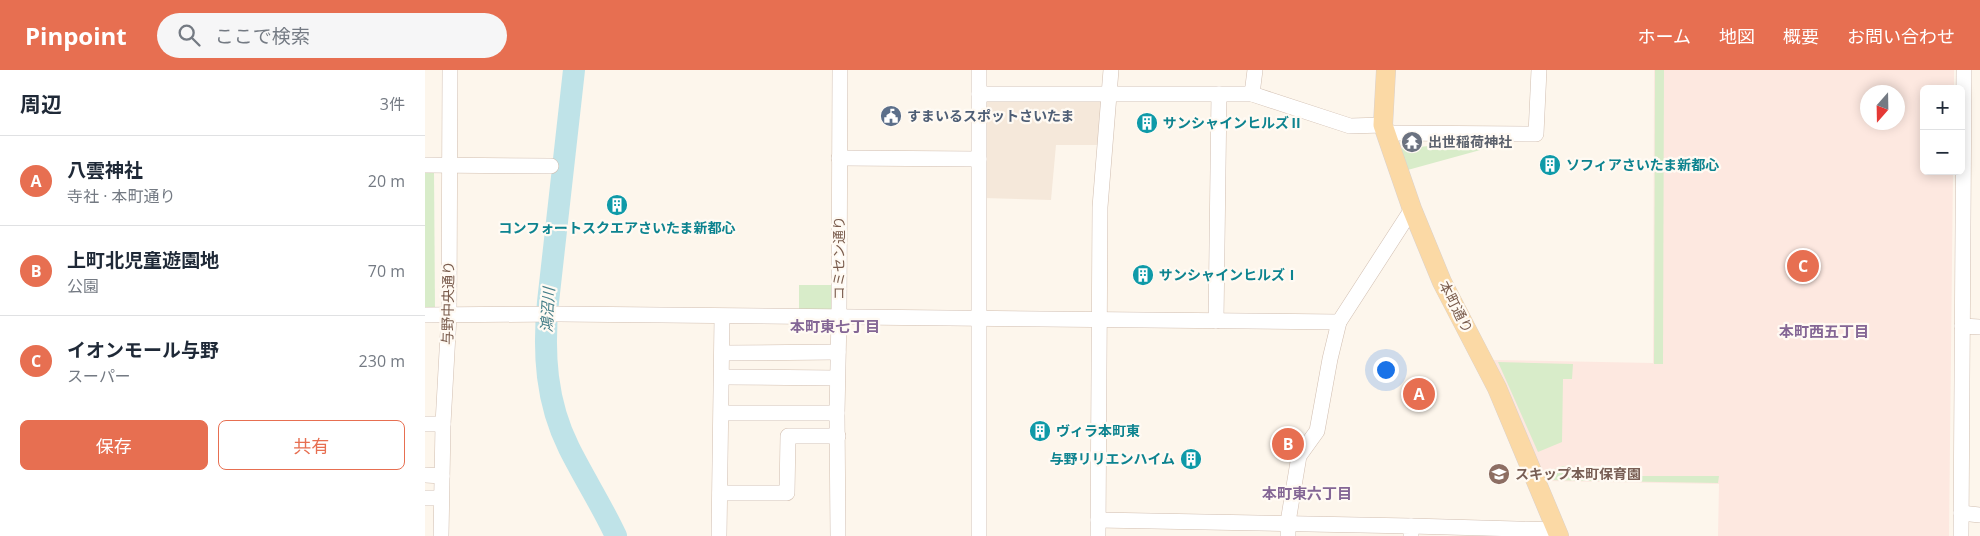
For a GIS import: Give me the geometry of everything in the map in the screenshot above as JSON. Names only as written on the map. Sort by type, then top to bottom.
[{"type":"main road","name":"本町通り","points":[[1387,70],[1384,129],[1412,209],[1442,282],[1497,388],[1557,533]]},
{"type":"street","name":"与野中央通り","points":[[441,536],[441,476],[449,315],[450,70]]},
{"type":"street","name":"コミセン通り","points":[[838,536],[839,70]]},
{"type":"street","points":[[979,70],[979,536]]},
{"type":"street","points":[[1098,536],[1100,207],[1111,70]]},
{"type":"street","points":[[1252,94],[1255,70]]},
{"type":"street","points":[[979,94],[1252,94],[1350,126],[1384,129],[1536,134],[1539,70]]},
{"type":"street","points":[[1961,536],[1964,70]]},
{"type":"street","points":[[1217,321],[1219,94]]},
{"type":"street","points":[[839,158],[979,159]]},
{"type":"street","points":[[425,165],[551,166]]},
{"type":"street","points":[[1289,529],[1299,456],[1317,431],[1330,359],[1339,322],[1412,209]]},
{"type":"street","points":[[425,315],[839,316],[1339,322]]},
{"type":"street","points":[[719,536],[722,317]]},
{"type":"street","points":[[1962,326],[1980,327]]},
{"type":"street","points":[[722,353],[838,352]]},
{"type":"street","points":[[722,376],[837,378]]},
{"type":"street","points":[[722,414],[837,412]]},
{"type":"street","points":[[425,424],[443,424]]},
{"type":"street","points":[[720,493],[787,493],[788,436],[838,436]]},
{"type":"street","points":[[425,475],[441,476]]},
{"type":"street","points":[[425,498],[441,498]]},
{"type":"street","points":[[1961,513],[1980,515]]},
{"type":"street","points":[[1098,520],[1289,529],[1557,533]]},
{"type":"shaded area","points":[[1654,70],[1954,70],[1954,85],[1920,85],[1920,175],[1953,175],[1949,536],[1718,536],[1719,484],[1545,481],[1493,360],[1653,363]]},
{"type":"shaded area","points":[[988,98],[1099,99],[1104,105],[1100,145],[1056,145],[1051,200],[984,198],[983,105]]},
{"type":"green space","points":[[1655,70],[1664,70],[1663,364],[1654,364]]},
{"type":"green space","points":[[1429,136],[1484,136],[1484,149],[1404,171],[1396,149],[1429,146]]},
{"type":"green space","points":[[425,171],[434,171],[435,309],[425,308]]},
{"type":"green space","points":[[799,285],[832,285],[832,312],[799,312]]},
{"type":"green space","points":[[1498,362],[1573,364],[1572,379],[1563,379],[1562,442],[1538,452]]},
{"type":"green space","points":[[1277,439],[1302,439],[1296,449],[1277,448]]},
{"type":"green space","points":[[1563,466],[1591,476],[1719,476],[1718,483],[1546,480],[1543,474]]},
{"type":"waterway","name":"鴻沼川","points":[[574,70],[548,302],[546,358],[551,395],[561,431],[616,536]]},
{"type":"place","name":"すまいるスポットさいたま","points":[[891,116]]},
{"type":"place","name":"サンシャインヒルズⅡ","points":[[1147,123]]},
{"type":"place","name":"出世稲荷神社","points":[[1412,142]]},
{"type":"place","name":"ソフィアさいたま新都心","points":[[1550,165]]},
{"type":"place","name":"コンフォートスクエアさいたま新都心","points":[[617,205]]},
{"type":"place","name":"イオンモール与野","points":[[1803,266]]},
{"type":"place","name":"サンシャインヒルズⅠ","points":[[1143,275]]},
{"type":"place","name":"八雲神社","points":[[1419,394]]},
{"type":"place","name":"ヴィラ本町東","points":[[1040,431]]},
{"type":"place","name":"上町北児童遊園地","points":[[1288,444]]},
{"type":"place","name":"与野リリエンハイム","points":[[1191,459]]},
{"type":"place","name":"スキップ本町保育園","points":[[1499,474]]},
{"type":"district","name":"本町東七丁目","points":[[835,327]]},
{"type":"district","name":"本町西五丁目","points":[[1824,332]]},
{"type":"district","name":"本町東六丁目","points":[[1307,494]]}]
